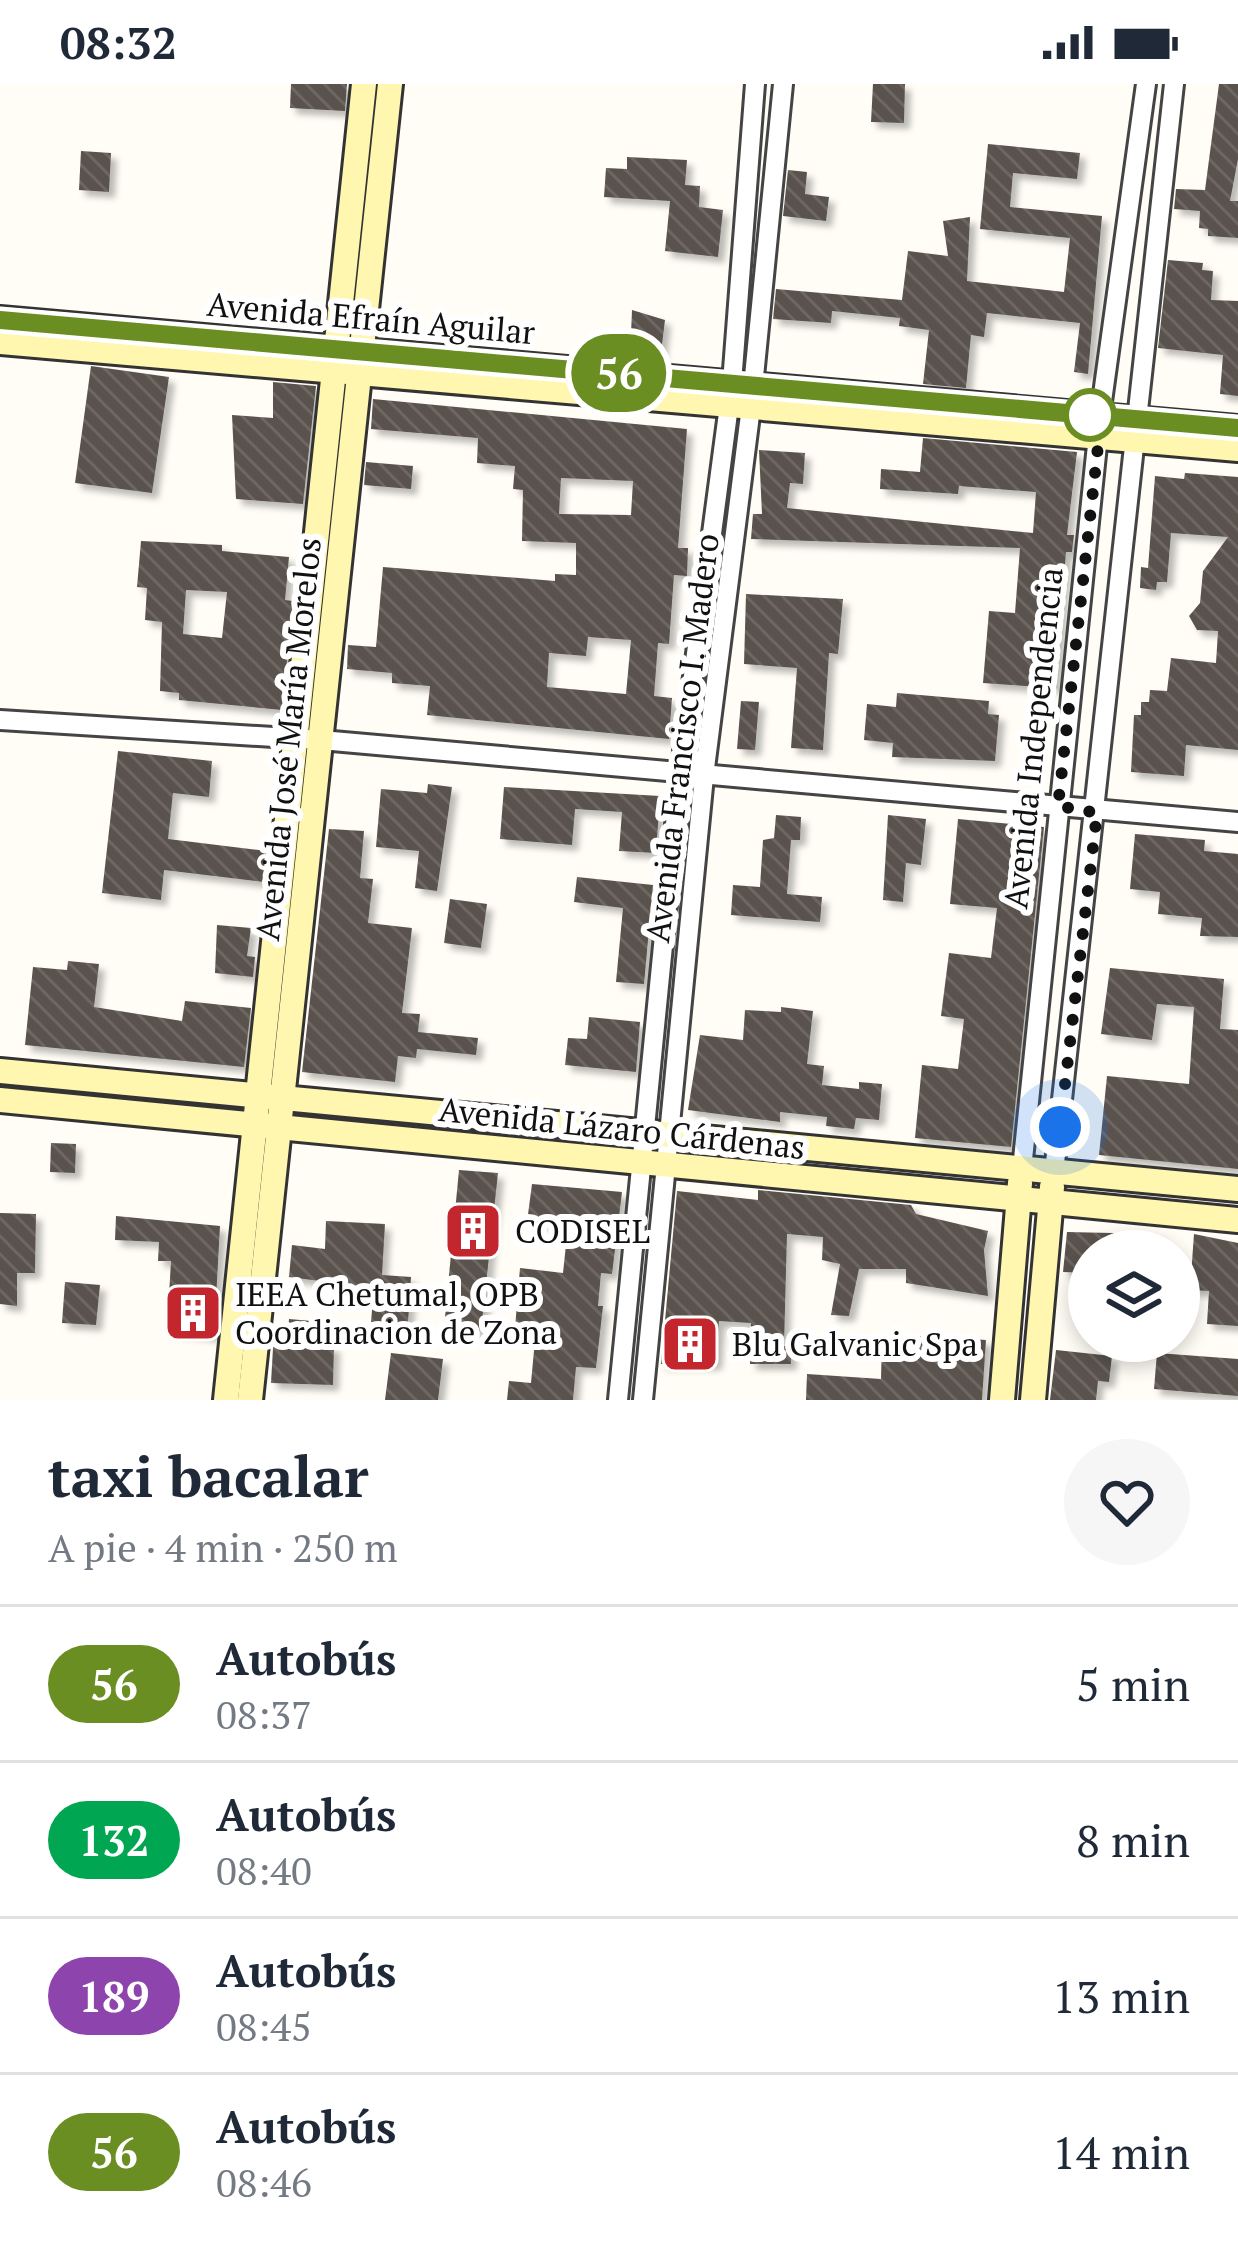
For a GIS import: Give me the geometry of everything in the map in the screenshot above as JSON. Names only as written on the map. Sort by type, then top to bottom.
[{"type":"main road","name":"Avenida José María Morelos","points":[[348,361],[364,84]]},
{"type":"main road","name":"Avenida José María Morelos","points":[[250,1400],[267,1126],[348,361],[390,84]]},
{"type":"main road","name":"Avenida Efraín Aguilar","points":[[0,320],[348,361],[1100,426],[1238,449]]},
{"type":"main road","name":"Avenida Efraín Aguilar","points":[[0,342],[348,361]]},
{"type":"main road","name":"Avenida Efraín Aguilar","points":[[1138,430],[1238,428]]},
{"type":"main road","name":"Avenida Lázaro Cárdenas","points":[[0,1071],[1238,1189]]},
{"type":"main road","name":"Avenida Lázaro Cárdenas","points":[[0,1100],[1238,1220]]},
{"type":"main road","name":"Avenida José María Morelos","points":[[226,1400],[267,1126]]},
{"type":"main road","name":"Avenida Independencia","points":[[1002,1400],[1022,1169]]},
{"type":"main road","points":[[1033,1400],[1054,1172]]},
{"type":"street","name":"Avenida Francisco I. Madero","points":[[618,1400],[704,776],[741,395],[755,84]]},
{"type":"street","name":"Avenida Francisco I. Madero","points":[[657,1134],[680,774],[741,395],[783,84]]},
{"type":"street","name":"Avenida Independencia","points":[[1022,1169],[1100,426],[1146,84]]},
{"type":"street","points":[[1054,1172],[1174,84]]},
{"type":"street","points":[[1073,669],[1112,674]]},
{"type":"street","points":[[0,720],[308,740],[1238,822]]},
{"type":"street","name":"Avenida Francisco I. Madero","points":[[643,1400],[654,1164]]},
{"type":"building","points":[[291,84],[347,84],[345,111],[290,108]]},
{"type":"building","points":[[873,84],[905,84],[904,123],[871,122]]},
{"type":"building","points":[[1219,84],[1238,84],[1238,159],[1230,201],[1238,201],[1238,238],[1208,236],[1208,229],[1199,228],[1200,211],[1174,209],[1176,189],[1205,190]]},
{"type":"building","points":[[988,144],[1080,153],[1077,179],[1013,173],[1010,207],[1102,216],[1088,374],[1074,372],[1080,323],[987,313],[984,337],[971,335],[966,388],[923,384],[929,330],[899,326],[900,318],[832,311],[831,323],[773,319],[776,289],[902,300],[908,251],[948,256],[943,221],[970,217],[967,281],[1064,292],[1070,238],[980,229]]},
{"type":"building","points":[[81,151],[111,153],[109,192],[79,190]]},
{"type":"building","points":[[627,157],[687,160],[685,185],[700,186],[699,207],[723,210],[718,257],[665,251],[670,201],[604,197],[606,168],[627,169]]},
{"type":"building","points":[[788,170],[807,172],[805,194],[829,197],[826,221],[783,216]]},
{"type":"building","points":[[1168,260],[1203,263],[1202,270],[1213,271],[1211,300],[1238,301],[1238,396],[1220,394],[1223,355],[1158,348]]},
{"type":"building","points":[[632,310],[665,320],[660,361],[630,358]]},
{"type":"building","points":[[91,366],[169,377],[152,493],[75,483]]},
{"type":"building","points":[[273,382],[316,386],[303,504],[236,499],[232,415],[273,418]]},
{"type":"building","points":[[373,399],[687,429],[678,548],[688,548],[687,576],[674,575],[669,644],[658,643],[654,696],[672,698],[669,739],[427,715],[430,686],[392,683],[392,673],[347,669],[348,645],[376,647],[383,567],[555,581],[555,574],[576,575],[576,543],[522,541],[523,490],[513,489],[515,466],[477,463],[478,438],[371,429]],"holes":[[[561,478],[633,481],[631,515],[559,514]],[[588,637],[631,640],[626,694],[547,687],[549,653],[586,656]]]},
{"type":"building","points":[[923,438],[1077,452],[1067,535],[1074,535],[1072,552],[1066,552],[1055,688],[983,683],[989,611],[1015,613],[1020,548],[751,539],[753,514],[762,514],[759,450],[805,453],[803,484],[790,483],[787,508],[1033,533],[1036,492],[959,486],[958,494],[880,489],[881,469],[920,472]]},
{"type":"building","points":[[366,462],[413,466],[411,489],[364,485]]},
{"type":"building","points":[[1185,473],[1238,477],[1238,750],[1186,745],[1184,776],[1131,772],[1134,715],[1141,715],[1141,702],[1149,702],[1150,690],[1167,691],[1171,658],[1216,663],[1218,631],[1197,630],[1189,616],[1200,603],[1203,571],[1228,537],[1171,533],[1167,582],[1157,582],[1156,590],[1140,588],[1141,567],[1148,568],[1155,476],[1184,479]]},
{"type":"building","points":[[141,541],[222,545],[222,551],[289,557],[285,600],[293,601],[282,710],[179,700],[179,693],[160,691],[162,622],[145,620],[147,588],[137,587]],"holes":[[[186,590],[227,592],[222,638],[183,634]]]},
{"type":"building","points":[[746,594],[843,599],[838,654],[829,653],[823,750],[791,748],[797,668],[744,664]]},
{"type":"building","points":[[897,693],[989,701],[988,714],[999,715],[995,761],[892,757],[893,743],[864,740],[867,704],[896,707]]},
{"type":"building","points":[[741,701],[759,702],[755,750],[737,749]]},
{"type":"building","points":[[118,751],[212,761],[209,797],[173,793],[168,839],[267,851],[264,882],[164,870],[161,900],[102,893]]},
{"type":"building","points":[[428,784],[452,787],[437,891],[415,888],[419,851],[376,847],[381,789],[427,793]]},
{"type":"building","points":[[504,787],[660,796],[656,853],[619,851],[622,812],[575,809],[572,845],[500,839]]},
{"type":"building","points":[[776,815],[801,817],[800,840],[791,840],[787,894],[822,897],[820,922],[731,915],[733,885],[760,887],[763,840],[774,838]]},
{"type":"building","points":[[888,815],[926,819],[921,865],[906,863],[903,902],[883,900]]},
{"type":"building","points":[[958,819],[1044,827],[1011,1147],[915,1138],[922,1065],[958,1069],[964,1019],[941,1016],[949,953],[991,958],[997,908],[950,904]]},
{"type":"building","points":[[329,829],[364,831],[360,878],[373,879],[368,923],[412,928],[402,1013],[420,1014],[418,1032],[478,1038],[476,1055],[417,1049],[416,1058],[398,1056],[395,1082],[302,1072]]},
{"type":"building","points":[[1135,834],[1205,840],[1204,851],[1238,854],[1238,937],[1200,936],[1202,918],[1158,914],[1160,892],[1130,889]]},
{"type":"building","points":[[577,877],[653,885],[644,984],[616,982],[623,908],[574,902]]},
{"type":"building","points":[[450,899],[487,904],[481,948],[444,943]]},
{"type":"building","points":[[217,925],[251,928],[247,956],[255,957],[253,977],[215,973]]},
{"type":"building","points":[[68,961],[99,964],[94,1007],[182,1021],[185,1001],[251,1008],[244,1067],[25,1045],[33,967],[67,970]]},
{"type":"building","points":[[1110,968],[1224,979],[1220,1029],[1238,1030],[1238,1169],[1099,1155],[1107,1076],[1189,1084],[1194,1007],[1157,1004],[1152,1040],[1101,1034]]},
{"type":"building","points":[[781,1007],[813,1011],[807,1064],[824,1066],[822,1085],[859,1089],[859,1082],[882,1084],[879,1120],[856,1118],[854,1129],[826,1126],[827,1117],[780,1112],[780,1122],[688,1110],[700,1035],[743,1040],[745,1010],[781,1012]]},
{"type":"building","points":[[589,1017],[640,1022],[636,1072],[565,1065],[568,1038],[587,1039]]},
{"type":"building","points":[[51,1143],[76,1144],[75,1173],[50,1172]]},
{"type":"building","name":"CODISEL","points":[[459,1170],[498,1173],[481,1331],[444,1328]]},
{"type":"building","points":[[532,1184],[622,1192],[612,1274],[601,1273],[598,1306],[603,1306],[596,1368],[576,1367],[573,1400],[507,1400],[509,1381],[531,1383],[536,1329],[515,1328],[520,1268],[563,1273],[568,1226],[527,1222]]},
{"type":"building","points":[[758,1190],[911,1205],[916,1214],[988,1231],[984,1250],[988,1296],[906,1283],[906,1269],[859,1269],[849,1316],[831,1315],[840,1264],[822,1260],[823,1237],[787,1234],[784,1346],[791,1346],[791,1364],[750,1364],[751,1323],[719,1321],[716,1364],[661,1364],[677,1191],[758,1200]]},
{"type":"building","points":[[0,1213],[36,1214],[35,1273],[17,1273],[17,1306],[0,1304]]},
{"type":"building","points":[[116,1216],[220,1226],[214,1336],[167,1330],[171,1261],[158,1261],[159,1242],[115,1240]]},
{"type":"building","points":[[326,1221],[385,1224],[382,1275],[411,1277],[408,1322],[371,1322],[374,1288],[289,1277],[292,1245],[325,1249]]},
{"type":"building","points":[[1067,1232],[1068,1232],[1068,1272],[1063,1272]]},
{"type":"building","points":[[1200,1235],[1238,1243],[1238,1326],[1207,1324],[1209,1291],[1200,1291]]},
{"type":"building","points":[[65,1282],[100,1285],[96,1325],[62,1323]]},
{"type":"building","points":[[289,1319],[323,1322],[321,1345],[334,1346],[333,1385],[271,1383],[274,1331],[288,1332]]},
{"type":"building","points":[[882,1338],[986,1340],[982,1400],[806,1400],[807,1374],[881,1379]]},
{"type":"building","points":[[1056,1350],[1068,1351],[1068,1362],[1111,1362],[1109,1382],[1098,1381],[1096,1400],[1050,1400]]},
{"type":"building","points":[[391,1353],[443,1359],[438,1400],[385,1400]]},
{"type":"building","points":[[1200,1356],[1238,1359],[1238,1396],[1154,1389],[1156,1362],[1200,1362]]},
{"type":"bus line","name":"56","points":[[0,320],[1238,428]]},
{"type":"place","name":"CODISEL","points":[[473,1231]]},
{"type":"place","name":"IEEA Chetumal, OPB Coordinacion de Zona","points":[[193,1313]]},
{"type":"place","name":"Blu Galvanic Spa","points":[[690,1344]]},
{"type":"route","points":[[1060,1127],[1097,813],[1058,806],[1099,437],[1100,416],[1090,415]]}]
